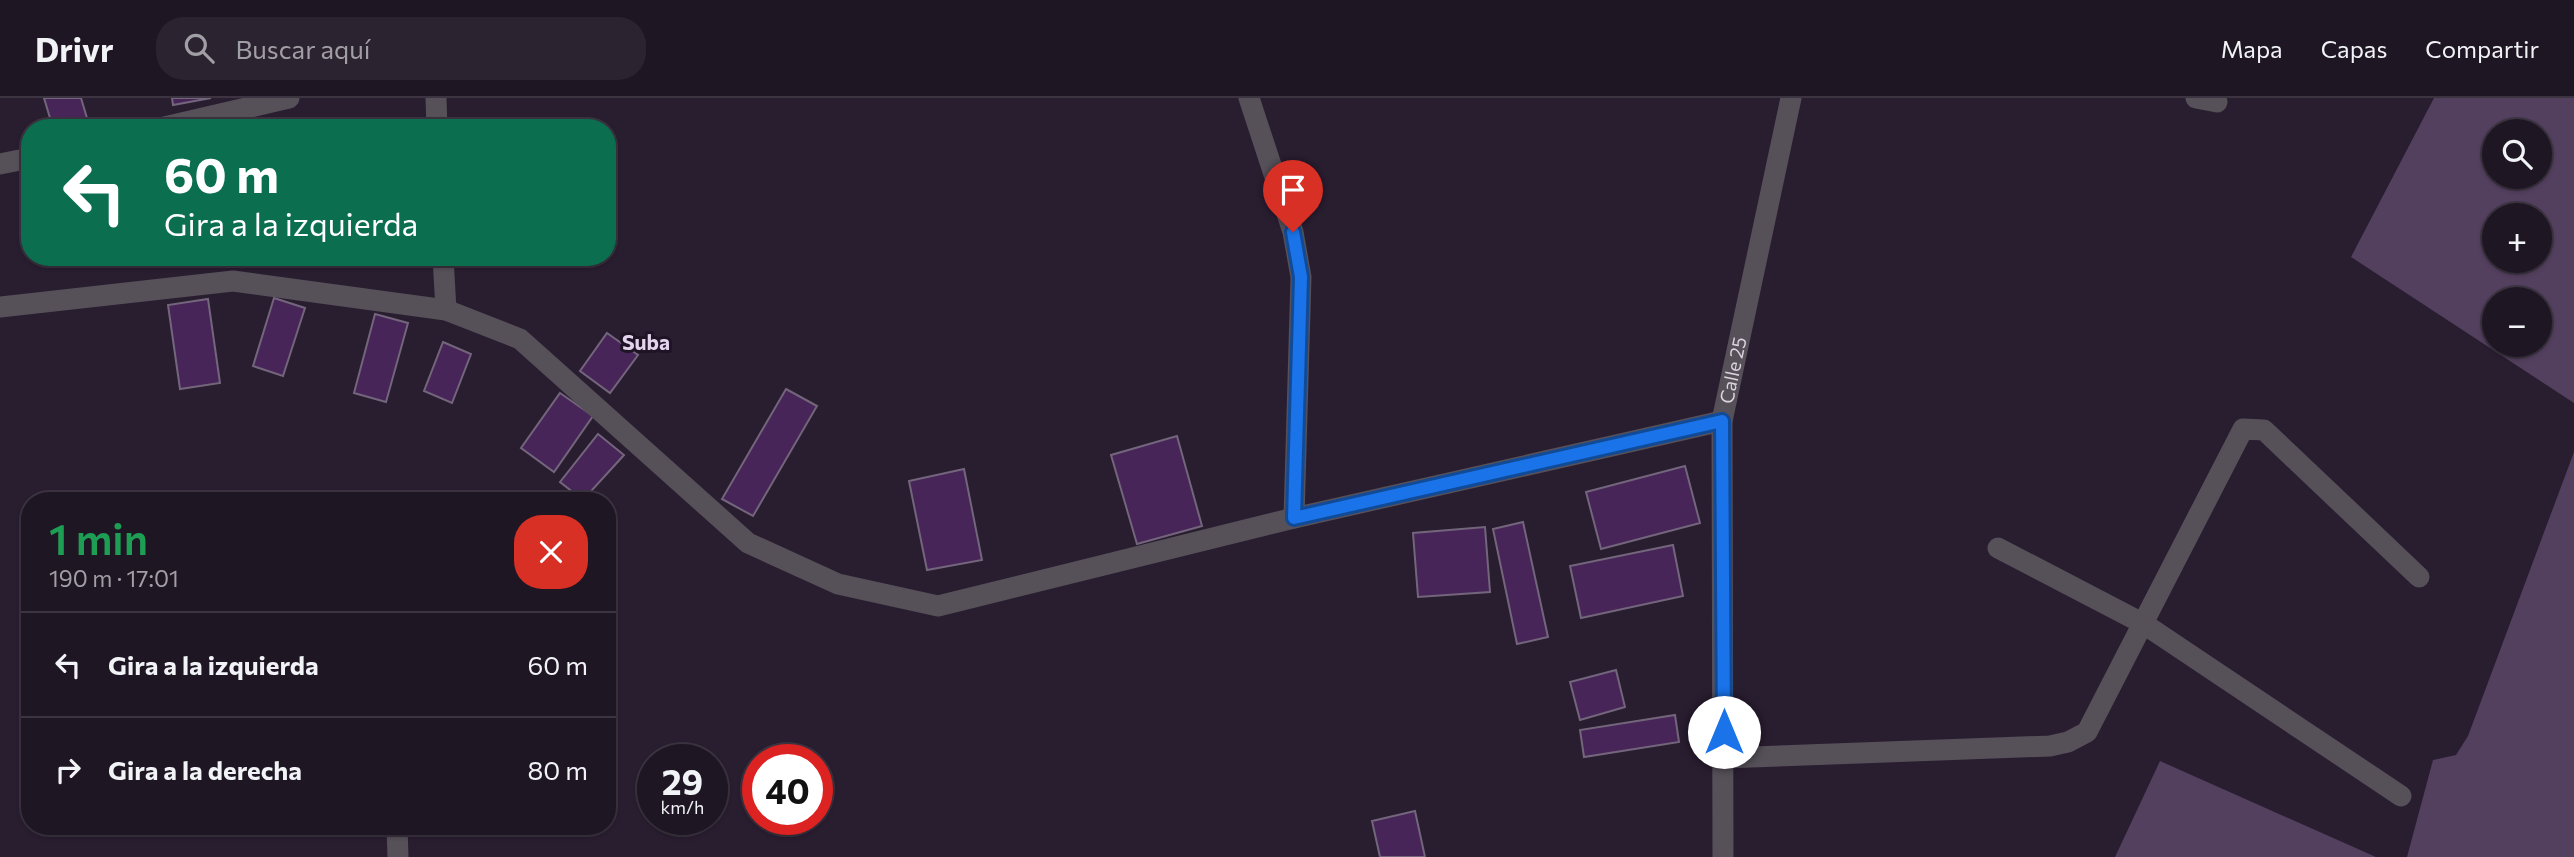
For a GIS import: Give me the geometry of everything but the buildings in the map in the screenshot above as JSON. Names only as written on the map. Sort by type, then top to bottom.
[{"type":"street","points":[[199,119],[289,98]]},
{"type":"street","points":[[436,98],[437,119]]},
{"type":"street","points":[[1249,98],[1293,232],[1301,277],[1294,518]]},
{"type":"street","name":"Calle 25","points":[[1723,857],[1722,421],[1791,98]]},
{"type":"street","points":[[0,164],[21,160]]},
{"type":"street","points":[[444,266],[446,310]]},
{"type":"street","points":[[0,307],[233,281],[446,310],[520,339],[748,543],[838,584],[937,606],[1294,518],[1722,421]]},
{"type":"street","points":[[1724,758],[2050,746],[2068,742],[2087,732],[2239,433],[2252,427],[2264,430],[2419,577]]},
{"type":"street","points":[[1998,548],[2144,624],[2401,796]]},
{"type":"street","points":[[397,835],[398,857]]},
{"type":"shaded area","points":[[2434,98],[2574,98],[2574,403],[2504,357],[2552,357],[2552,287],[2482,287],[2482,343],[2351,257]]},
{"type":"shaded area","points":[[2574,452],[2574,857],[2407,857],[2433,760],[2456,755],[2468,736]]},
{"type":"shaded area","points":[[2160,761],[2376,857],[2115,857]]},
{"type":"district","name":"Suba","points":[[646,343]]},
{"type":"route","points":[[1293,232],[1301,277],[1294,518],[1722,421],[1724,732]]}]
